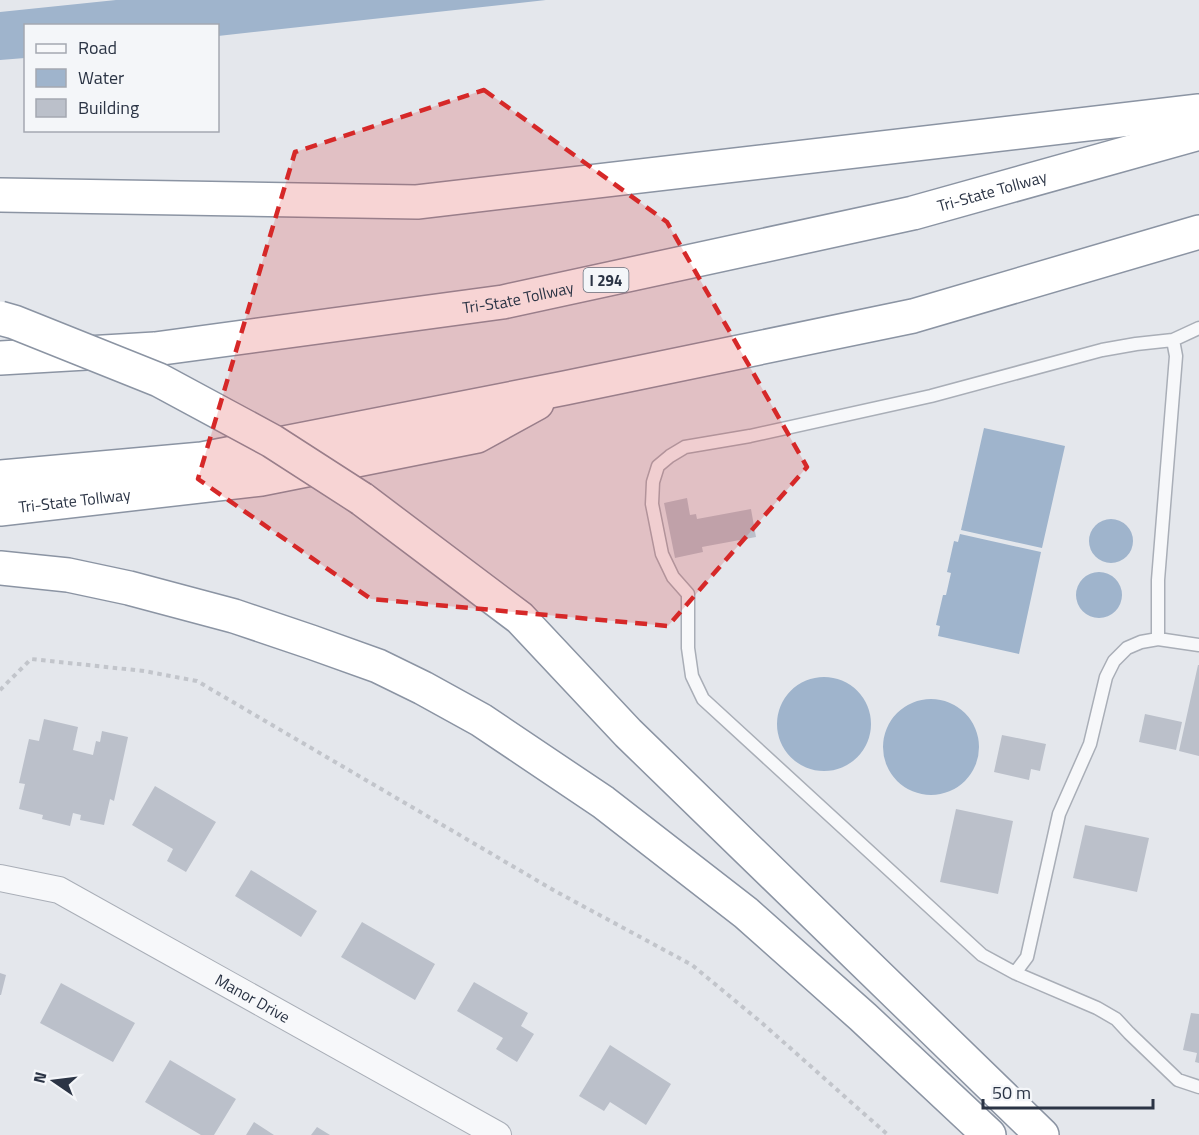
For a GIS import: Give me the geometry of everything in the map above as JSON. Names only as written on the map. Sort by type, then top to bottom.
[{"type":"highway","points":[[0,195],[417,202],[1199,111]]},
{"type":"highway","name":"Tri-State Tollway","points":[[0,358],[155,349],[503,302],[913,213],[1199,133]]},
{"type":"highway","name":"Tri-State Tollway","points":[[0,477],[202,459],[565,388],[913,316],[1199,232]]},
{"type":"highway","points":[[0,318],[159,380],[272,441],[362,499],[520,618],[628,733],[1042,1135]]},
{"type":"highway","name":"Tri-State Tollway","points":[[0,509],[261,479],[477,436],[565,388]]},
{"type":"highway","points":[[0,568],[68,575],[129,588],[234,616],[378,666],[481,720],[603,802],[746,913],[863,1017],[989,1135]]},
{"type":"street","name":"Manor Drive","points":[[0,878],[59,890],[498,1135]]},
{"type":"lane","points":[[1199,328],[1173,340],[1102,350],[931,396],[750,436],[685,447],[658,466],[653,482],[652,504],[662,554],[673,577],[688,594],[690,666],[692,676],[703,699],[982,956],[1116,1019],[1178,1080],[1199,1087]]},
{"type":"lane","points":[[1158,639],[1158,580],[1176,356],[1173,340]]},
{"type":"lane","points":[[1015,973],[1027,957],[1059,814],[1090,744],[1106,677],[1114,662],[1127,648],[1141,642],[1158,639],[1199,645]]},
{"type":"path","points":[[0,690],[31,659],[144,671],[198,681],[555,891],[692,965],[888,1135]]},
{"type":"highlighted area","points":[[484,90],[667,222],[807,467],[668,626],[371,599],[198,479],[295,152]]},
{"type":"water","points":[[116,0],[546,0],[219,36],[219,24],[24,24],[24,58],[0,60],[0,12]]},
{"type":"water","points":[[984,428],[1065,446],[1042,548],[961,530]]},
{"type":"water","points":[[1111,519],[1126,526],[1133,541],[1126,556],[1111,563],[1096,556],[1089,541],[1096,526]]},
{"type":"water","points":[[960,534],[1041,552],[1019,654],[938,636],[940,626],[936,625],[951,573],[947,572],[954,541],[958,542]]},
{"type":"water","points":[[1099,572],[1115,579],[1122,595],[1115,611],[1099,618],[1083,611],[1076,595],[1083,579]]},
{"type":"water","points":[[815,677],[833,677],[858,690],[868,706],[871,724],[868,742],[858,758],[833,771],[815,771],[790,758],[777,733],[777,715],[790,690]]},
{"type":"water","points":[[931,699],[949,703],[965,713],[975,729],[979,747],[975,765],[965,781],[949,791],[931,795],[913,791],[897,781],[887,765],[883,747],[887,729],[897,713],[913,703]]},
{"type":"building","points":[[687,498],[690,515],[696,514],[697,519],[751,509],[756,537],[702,547],[703,552],[675,558],[664,503]]},
{"type":"building","points":[[1199,665],[1199,756],[1179,751]]},
{"type":"building","points":[[1145,714],[1182,722],[1176,750],[1139,742]]},
{"type":"building","points":[[44,719],[78,727],[73,750],[93,755],[96,741],[100,742],[102,731],[128,737],[114,801],[110,799],[104,825],[80,820],[81,815],[73,813],[70,826],[42,819],[43,815],[19,809],[25,784],[19,783],[29,739],[39,741]]},
{"type":"building","points":[[1002,735],[1046,744],[1040,771],[1031,769],[1029,780],[994,772]]},
{"type":"building","points":[[155,786],[216,822],[186,872],[167,861],[173,849],[132,825]]},
{"type":"building","points":[[956,809],[1013,821],[998,894],[940,882]]},
{"type":"building","points":[[1085,825],[1149,838],[1137,892],[1073,878]]},
{"type":"building","points":[[251,870],[317,911],[301,937],[235,896]]},
{"type":"building","points":[[362,922],[435,964],[415,1000],[341,957]]},
{"type":"building","points":[[0,973],[6,975],[1,995],[0,995]]},
{"type":"building","points":[[474,982],[528,1013],[521,1026],[534,1034],[517,1062],[496,1049],[503,1038],[457,1011]]},
{"type":"building","points":[[61,983],[135,1023],[113,1062],[40,1023]]},
{"type":"building","points":[[1191,1013],[1199,1014],[1199,1063],[1195,1062],[1197,1053],[1183,1050]]},
{"type":"building","points":[[610,1045],[671,1084],[646,1125],[610,1102],[604,1111],[579,1096]]},
{"type":"building","points":[[170,1060],[236,1099],[214,1135],[201,1135],[145,1102]]},
{"type":"building","points":[[254,1122],[274,1135],[246,1135]]},
{"type":"building","points":[[317,1127],[330,1135],[311,1135]]}]
